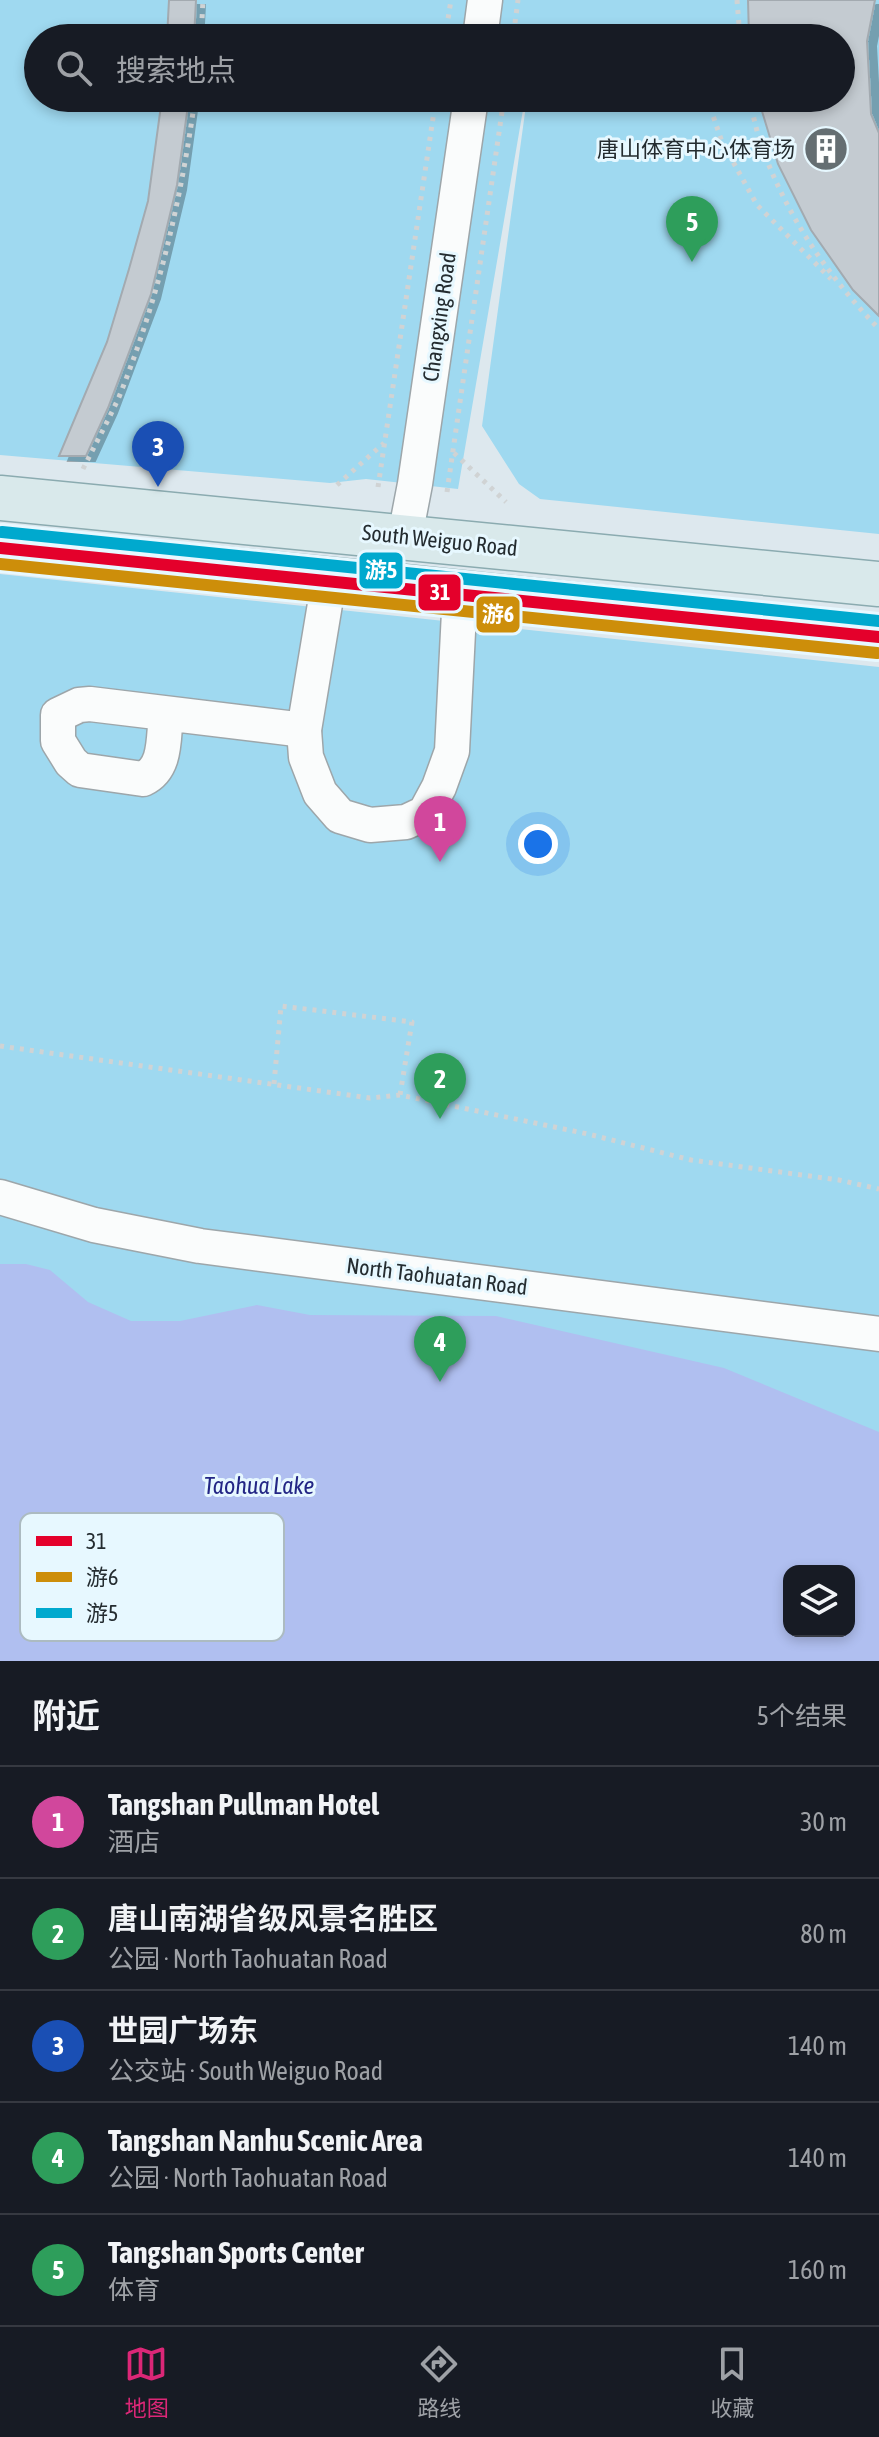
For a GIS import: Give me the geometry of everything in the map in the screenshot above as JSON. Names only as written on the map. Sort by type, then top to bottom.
[{"type":"main road","name":"South Weiguo Road","points":[[0,498],[879,584]]},
{"type":"main road","points":[[395,586],[405,536]]},
{"type":"main road","points":[[0,548],[460,592],[879,637]]},
{"type":"street","points":[[482,24],[485,0]]},
{"type":"street","name":"Changxing Road","points":[[405,536],[469,112]]},
{"type":"street","points":[[329,580],[304,730],[306,757],[320,793],[340,816],[370,825],[406,822],[425,813],[439,787],[452,751],[460,592]]},
{"type":"street","points":[[166,715],[304,730]]},
{"type":"street","name":"North Taohuatan Road","points":[[0,1197],[94,1225],[200,1246],[879,1334]]},
{"type":"path","points":[[202,24],[203,0]]},
{"type":"path","points":[[447,24],[451,0]]},
{"type":"path","points":[[737,0],[739,24]]},
{"type":"path","points":[[83,469],[117,400],[150,313],[177,211],[193,112]]},
{"type":"path","points":[[378,487],[434,112]]},
{"type":"path","points":[[447,492],[502,112]]},
{"type":"path","points":[[712,112],[722,142],[757,205],[879,329]]},
{"type":"path","points":[[753,112],[765,156],[798,227],[842,291]]},
{"type":"path","points":[[337,485],[384,442]]},
{"type":"path","points":[[453,452],[506,502]]},
{"type":"path","points":[[274,1084],[281,1006],[412,1022],[400,1095]]},
{"type":"path","points":[[0,1046],[370,1098],[400,1095],[588,1134],[691,1160],[839,1180],[879,1189]]},
{"type":"shaded area","points":[[0,0],[879,0],[879,534],[540,499],[519,484],[482,426],[525,112],[855,112],[855,24],[24,24],[24,112],[523,112],[458,489],[366,479],[330,483],[0,455]]},
{"type":"shaded area","points":[[0,574],[879,667],[879,1661],[0,1661]]},
{"type":"water","name":"Taohua Lake","points":[[0,1264],[26,1264],[50,1270],[88,1302],[131,1321],[180,1321],[257,1305],[310,1315],[496,1316],[724,1368],[879,1432],[879,1661],[0,1661]]},
{"type":"building","points":[[169,0],[196,0],[195,24],[168,24]]},
{"type":"building","name":"唐山体育中心体育场","points":[[748,0],[875,0],[867,41],[871,114],[879,133],[879,316],[853,290],[811,230],[778,164],[762,112],[855,112],[855,24],[749,24]]},
{"type":"building","points":[[160,112],[187,112],[177,185],[151,294],[108,408],[86,456],[59,456],[107,342],[148,201]]},
{"type":"transit line","name":"游5","points":[[2,532],[879,621]]},
{"type":"transit line","name":"31","points":[[0,548],[879,637]]},
{"type":"transit line","name":"游6","points":[[0,564],[877,653]]},
{"type":"place","name":"唐山体育中心体育场","points":[[826,149]]},
{"type":"place","name":"Tangshan Sports Center","points":[[692,262]]},
{"type":"place","name":"世园广场东","points":[[158,487]]},
{"type":"place","name":"Tangshan Pullman Hotel","points":[[440,862]]},
{"type":"place","name":"唐山南湖省级风景名胜区","points":[[440,1119]]},
{"type":"place","name":"Tangshan Nanhu Scenic Area","points":[[440,1382]]}]
